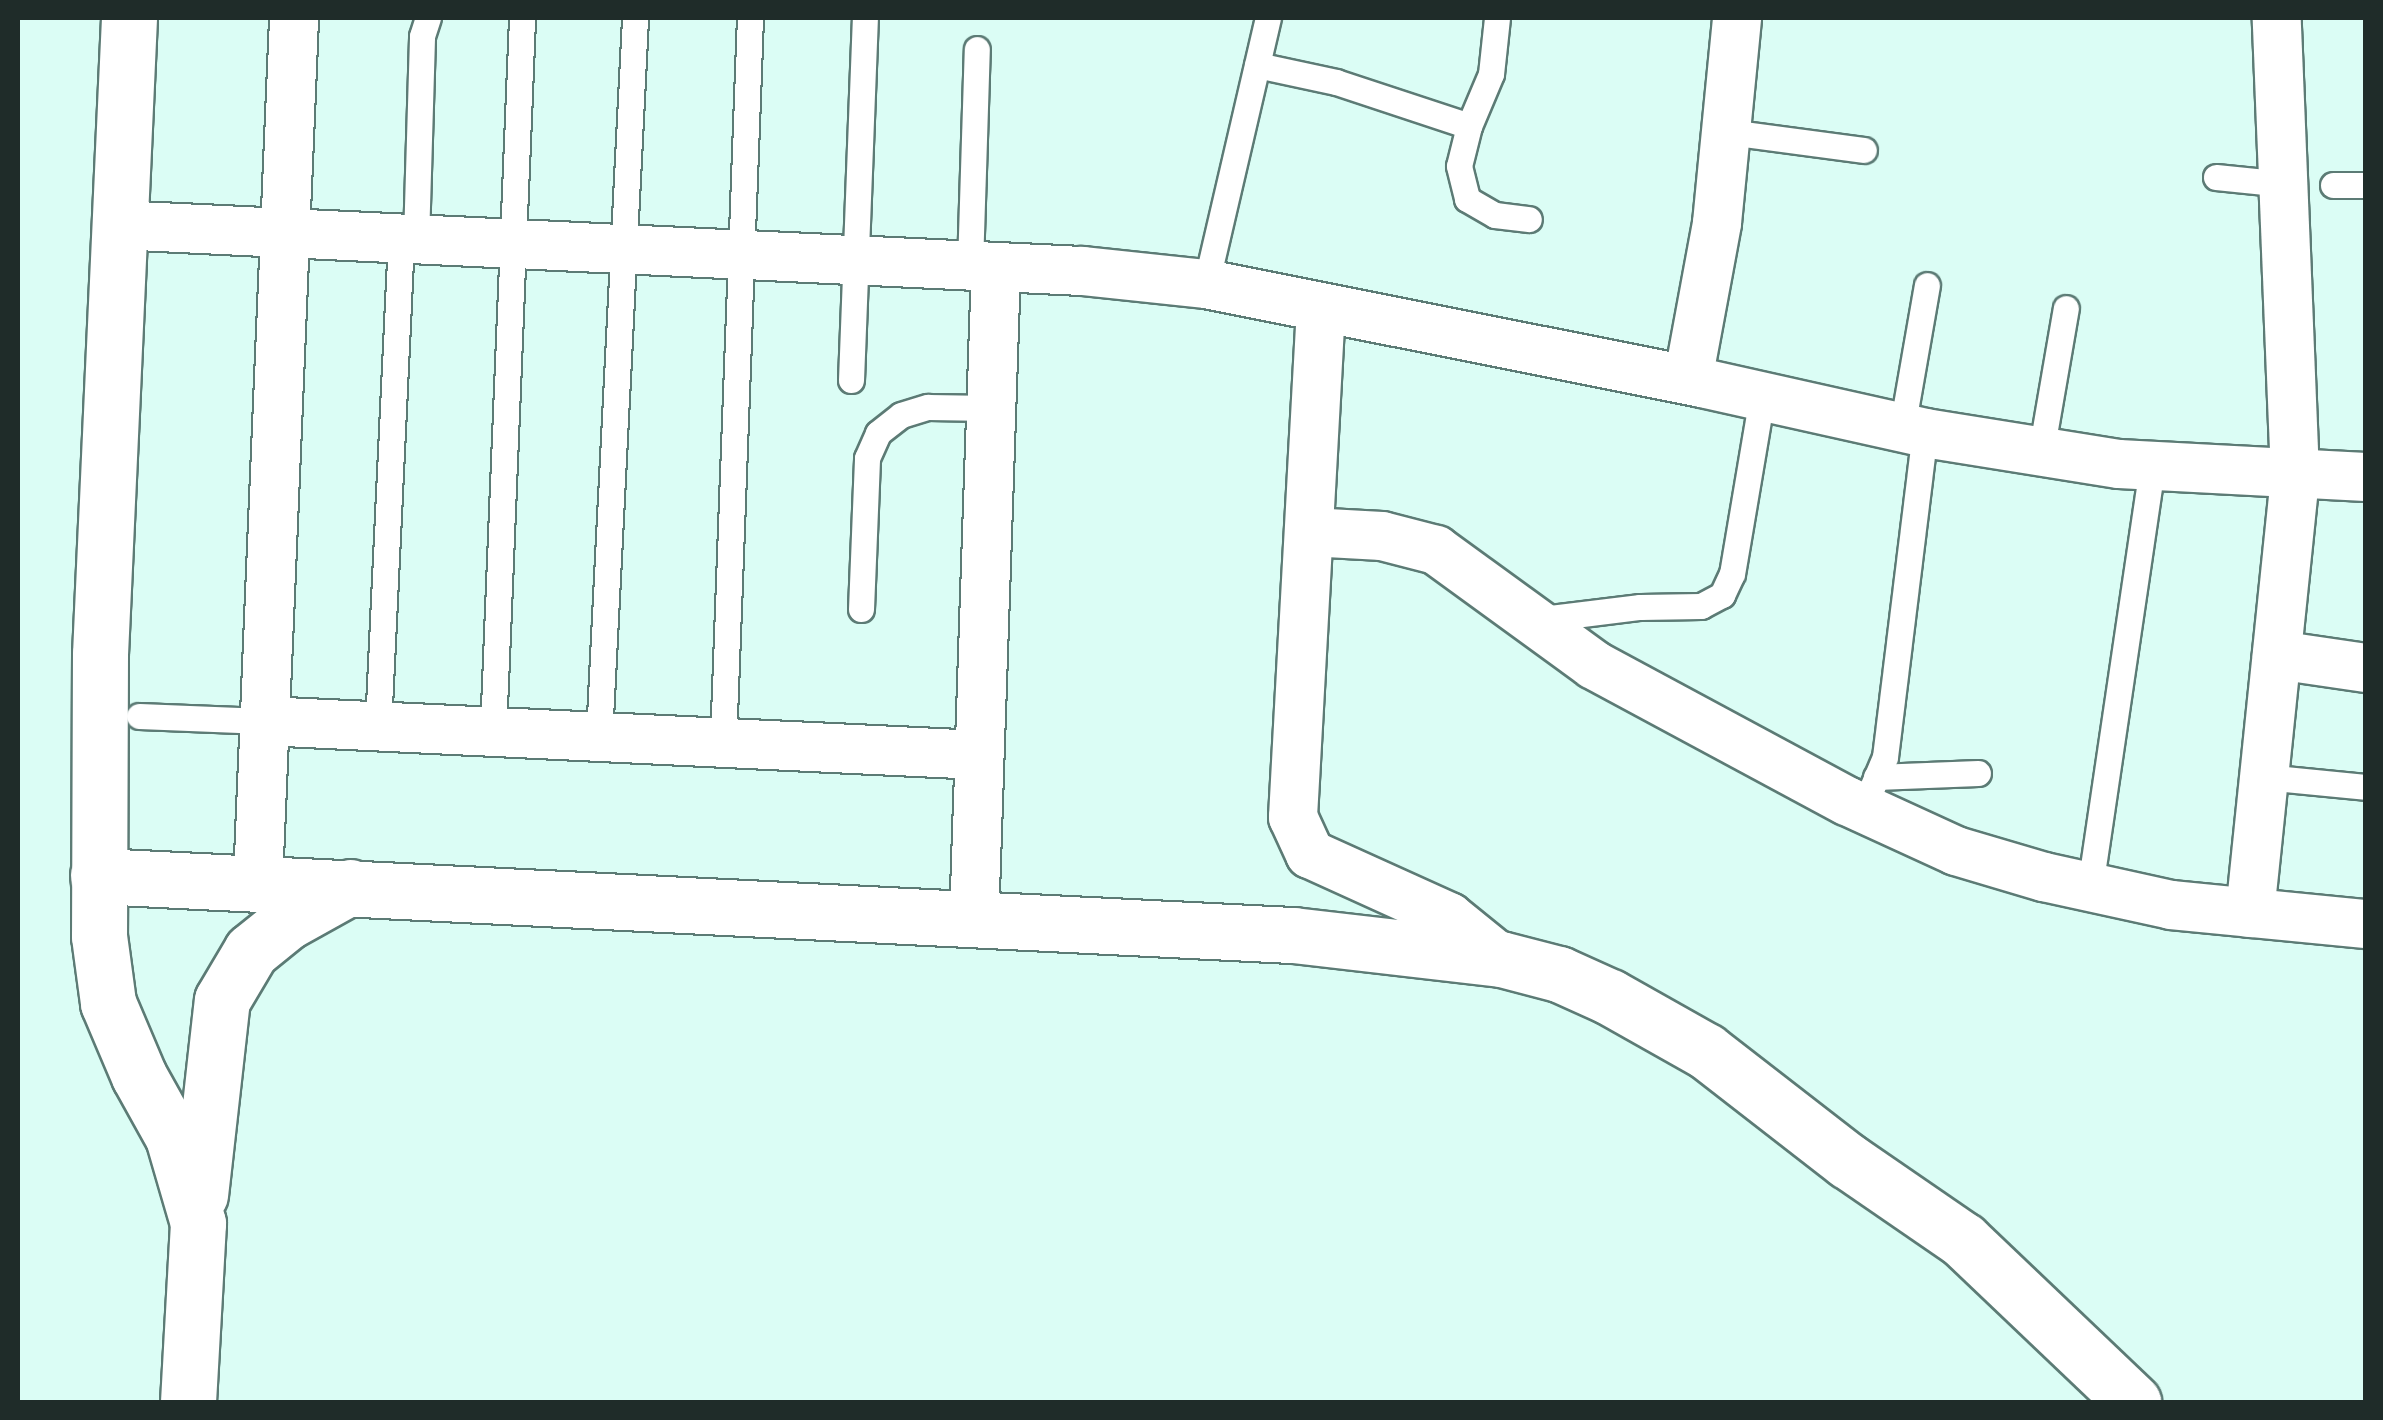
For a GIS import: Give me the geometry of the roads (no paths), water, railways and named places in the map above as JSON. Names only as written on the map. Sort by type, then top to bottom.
[{"type":"street","points":[[128,18],[100,654],[99,936],[108,1003],[139,1076],[173,1137],[198,1223]]},
{"type":"street","points":[[258,882],[294,18]]},
{"type":"street","points":[[1688,380],[1718,223],[1737,18]]},
{"type":"street","points":[[2250,913],[2295,475],[2277,18]]},
{"type":"street","points":[[117,226],[983,266],[1206,284],[1688,380],[1914,431],[2152,466],[2366,477]]},
{"type":"street","points":[[974,921],[991,408],[983,266]]},
{"type":"street","points":[[1321,308],[1293,817],[1310,854],[1449,917],[1501,959]]},
{"type":"street","points":[[1309,532],[1382,536],[1436,550],[1594,665],[1870,793],[1956,851],[2172,905],[2366,924]]},
{"type":"street","points":[[2277,655],[2366,668]]},
{"type":"street","points":[[264,721],[980,755]]},
{"type":"street","points":[[98,876],[1294,936],[1501,959],[1559,974],[1593,989],[1706,1051],[1848,1161],[1963,1240],[2134,1402]]},
{"type":"street","points":[[188,1402],[198,1223],[222,1000],[251,950],[287,922],[350,887]]},
{"type":"lane","points":[[378,727],[422,36],[428,18]]},
{"type":"lane","points":[[493,732],[522,18]]},
{"type":"lane","points":[[599,737],[635,18]]},
{"type":"lane","points":[[723,742],[750,18]]},
{"type":"lane","points":[[850,380],[865,18]]},
{"type":"lane","points":[[1206,284],[1268,18]]},
{"type":"lane","points":[[1497,18],[1491,74],[1469,126],[1460,166],[1468,199],[1496,215],[1529,219]]},
{"type":"lane","points":[[977,49],[983,266]]},
{"type":"lane","points":[[1257,65],[1336,82],[1431,118],[1469,126]]},
{"type":"lane","points":[[1729,132],[1864,150]]},
{"type":"lane","points":[[2216,178],[2285,184]]},
{"type":"lane","points":[[2332,185],[2366,186]]},
{"type":"lane","points":[[1870,793],[1885,757],[1926,285]]},
{"type":"lane","points":[[2041,452],[2066,308]]},
{"type":"lane","points":[[1534,620],[1640,607],[1702,606],[1722,595],[1732,574],[1762,397]]},
{"type":"lane","points":[[862,609],[867,458],[878,433],[902,415],[928,407],[991,408]]},
{"type":"lane","points":[[2090,887],[2152,466]]},
{"type":"lane","points":[[139,716],[264,721]]},
{"type":"lane","points":[[1870,793],[1978,773]]},
{"type":"lane","points":[[2264,777],[2366,787]]}]
